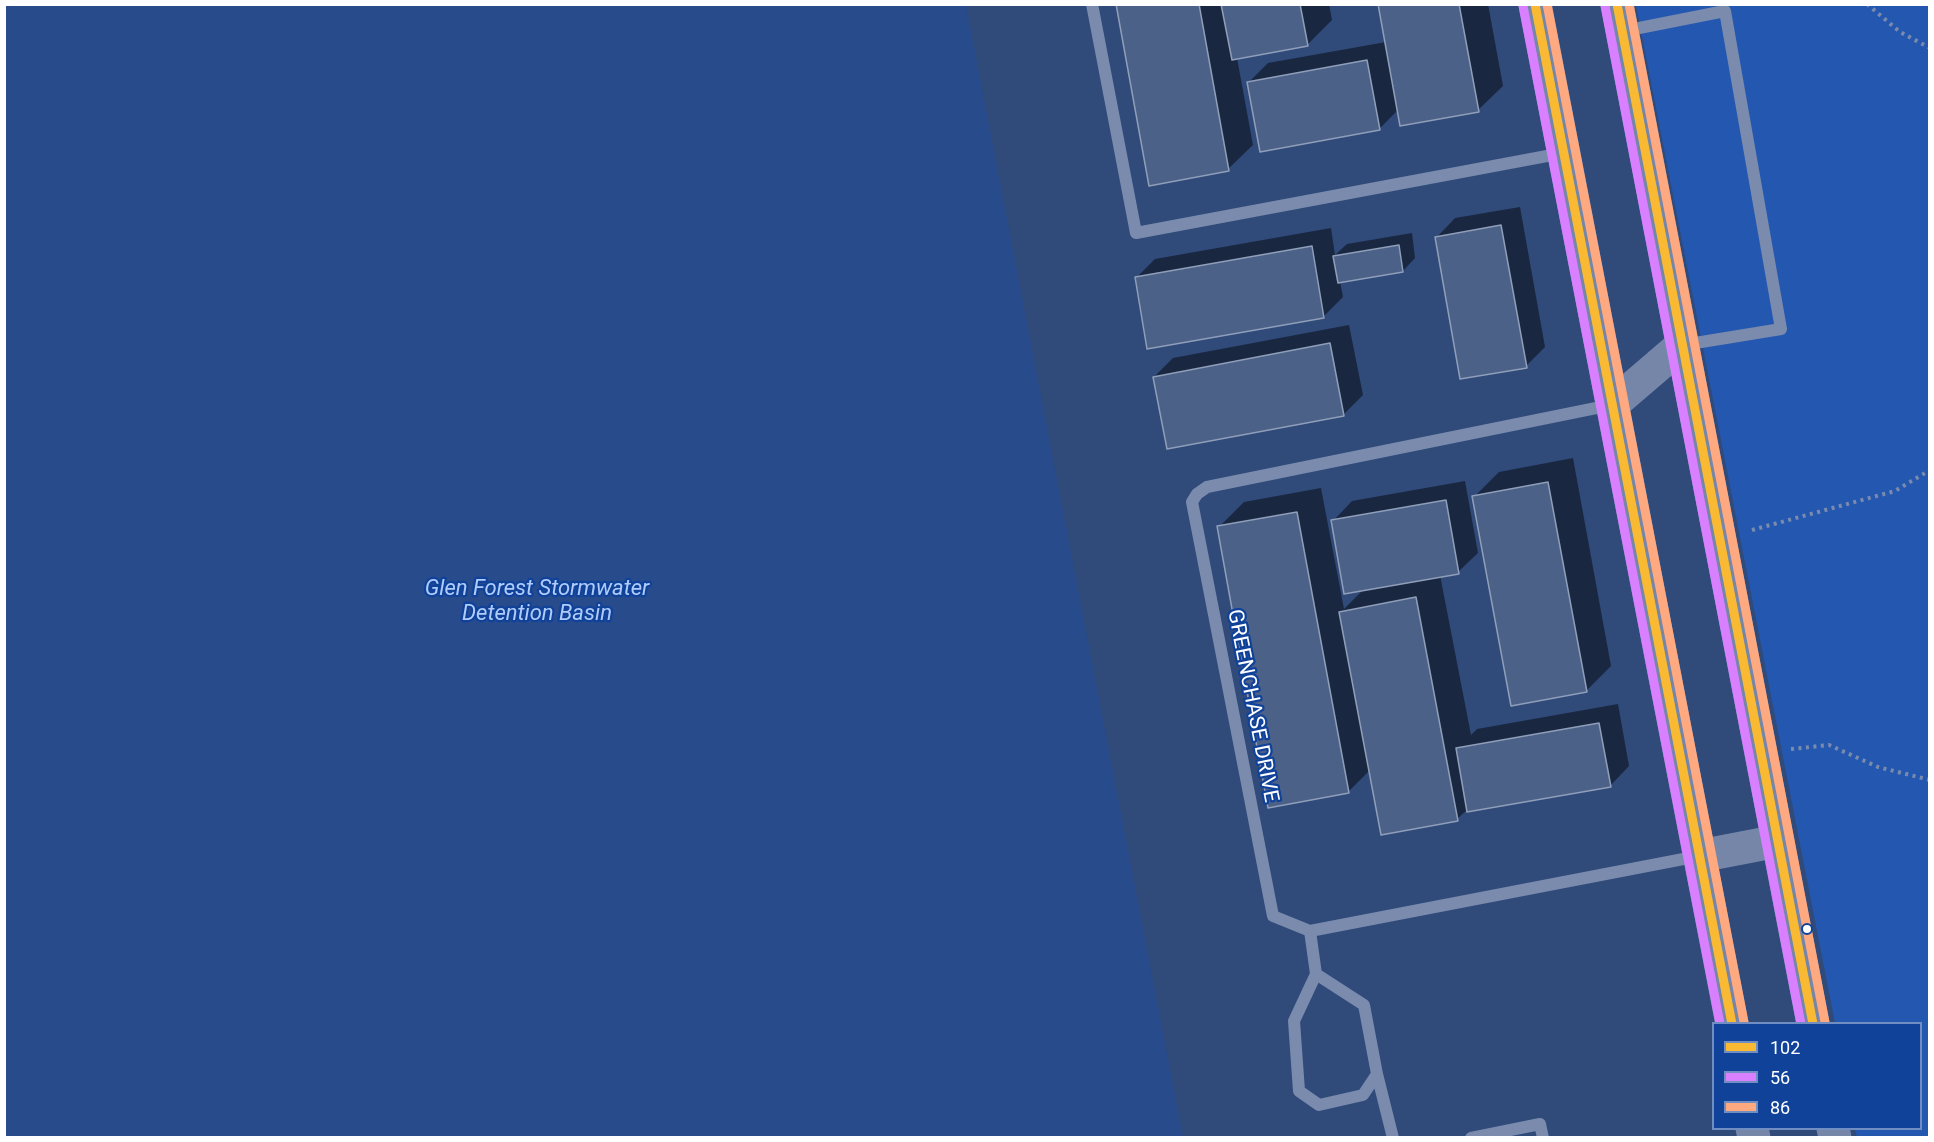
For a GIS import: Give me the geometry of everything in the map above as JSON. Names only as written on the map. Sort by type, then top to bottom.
[{"type":"main road","points":[[1534,4],[1732,1022]]},
{"type":"main road","points":[[1619,18],[1813,1022]]},
{"type":"main road","points":[[1612,405],[1682,345]]},
{"type":"main road","points":[[1700,856],[1778,841]]},
{"type":"lane","points":[[1092,4],[1136,233],[1563,153]]},
{"type":"lane","points":[[1619,18],[1725,11],[1781,329],[1682,345]]},
{"type":"lane","name":"GREENCHASE DRIVE","points":[[1311,931],[1274,916],[1192,502],[1197,494],[1207,487],[1612,405]]},
{"type":"lane","points":[[1377,1074],[1363,1095],[1319,1104],[1299,1091],[1294,1021],[1316,974],[1311,931],[1700,856]]},
{"type":"lane","points":[[1316,974],[1364,1005],[1377,1074],[1394,1137]]},
{"type":"lane","points":[[1471,1137],[1540,1124],[1543,1137]]},
{"type":"path","points":[[1867,4],[1900,32],[1929,48]]},
{"type":"path","points":[[1719,539],[1895,491],[1929,470]]},
{"type":"path","points":[[1762,758],[1786,749],[1829,745],[1878,767],[1929,780]]},
{"type":"shaded area","points":[[1636,5],[1929,5],[1929,1137],[1857,1137],[1855,1130],[1922,1130],[1922,1022],[1835,1022]]},
{"type":"water","name":"Glen Forest Stormwater Detention Basin","points":[[5,4],[966,5],[1183,1137],[5,1137]]},
{"type":"building","points":[[1116,4],[1199,4],[1229,171],[1149,186]]},
{"type":"building","points":[[1221,4],[1300,4],[1308,46],[1232,60]]},
{"type":"building","points":[[1378,4],[1459,4],[1479,112],[1400,126]]},
{"type":"building","points":[[1367,60],[1380,130],[1260,152],[1247,82]]},
{"type":"building","points":[[1501,225],[1527,368],[1460,379],[1435,237]]},
{"type":"building","points":[[1399,245],[1403,272],[1338,283],[1333,256]]},
{"type":"building","points":[[1312,246],[1324,318],[1147,349],[1135,277]]},
{"type":"building","points":[[1330,343],[1344,416],[1167,449],[1153,377]]},
{"type":"building","points":[[1548,482],[1587,692],[1511,706],[1472,496]]},
{"type":"building","points":[[1446,500],[1459,574],[1344,594],[1331,520]]},
{"type":"building","points":[[1297,512],[1349,793],[1268,808],[1217,526]]},
{"type":"building","points":[[1416,597],[1458,821],[1381,835],[1339,612]]},
{"type":"building","points":[[1599,723],[1611,787],[1467,812],[1456,748]]},
{"type":"transit line","name":"102","points":[[1535,4],[1732,1022]]},
{"type":"transit line","name":"86","points":[[1547,4],[1744,1022]]},
{"type":"transit line","name":"102","points":[[1617,4],[1813,1022]]},
{"type":"transit line","name":"86","points":[[1629,4],[1825,1022]]},
{"type":"transit line","name":"56","points":[[1523,6],[1720,1022]]},
{"type":"transit line","name":"56","points":[[1605,6],[1801,1022]]}]
